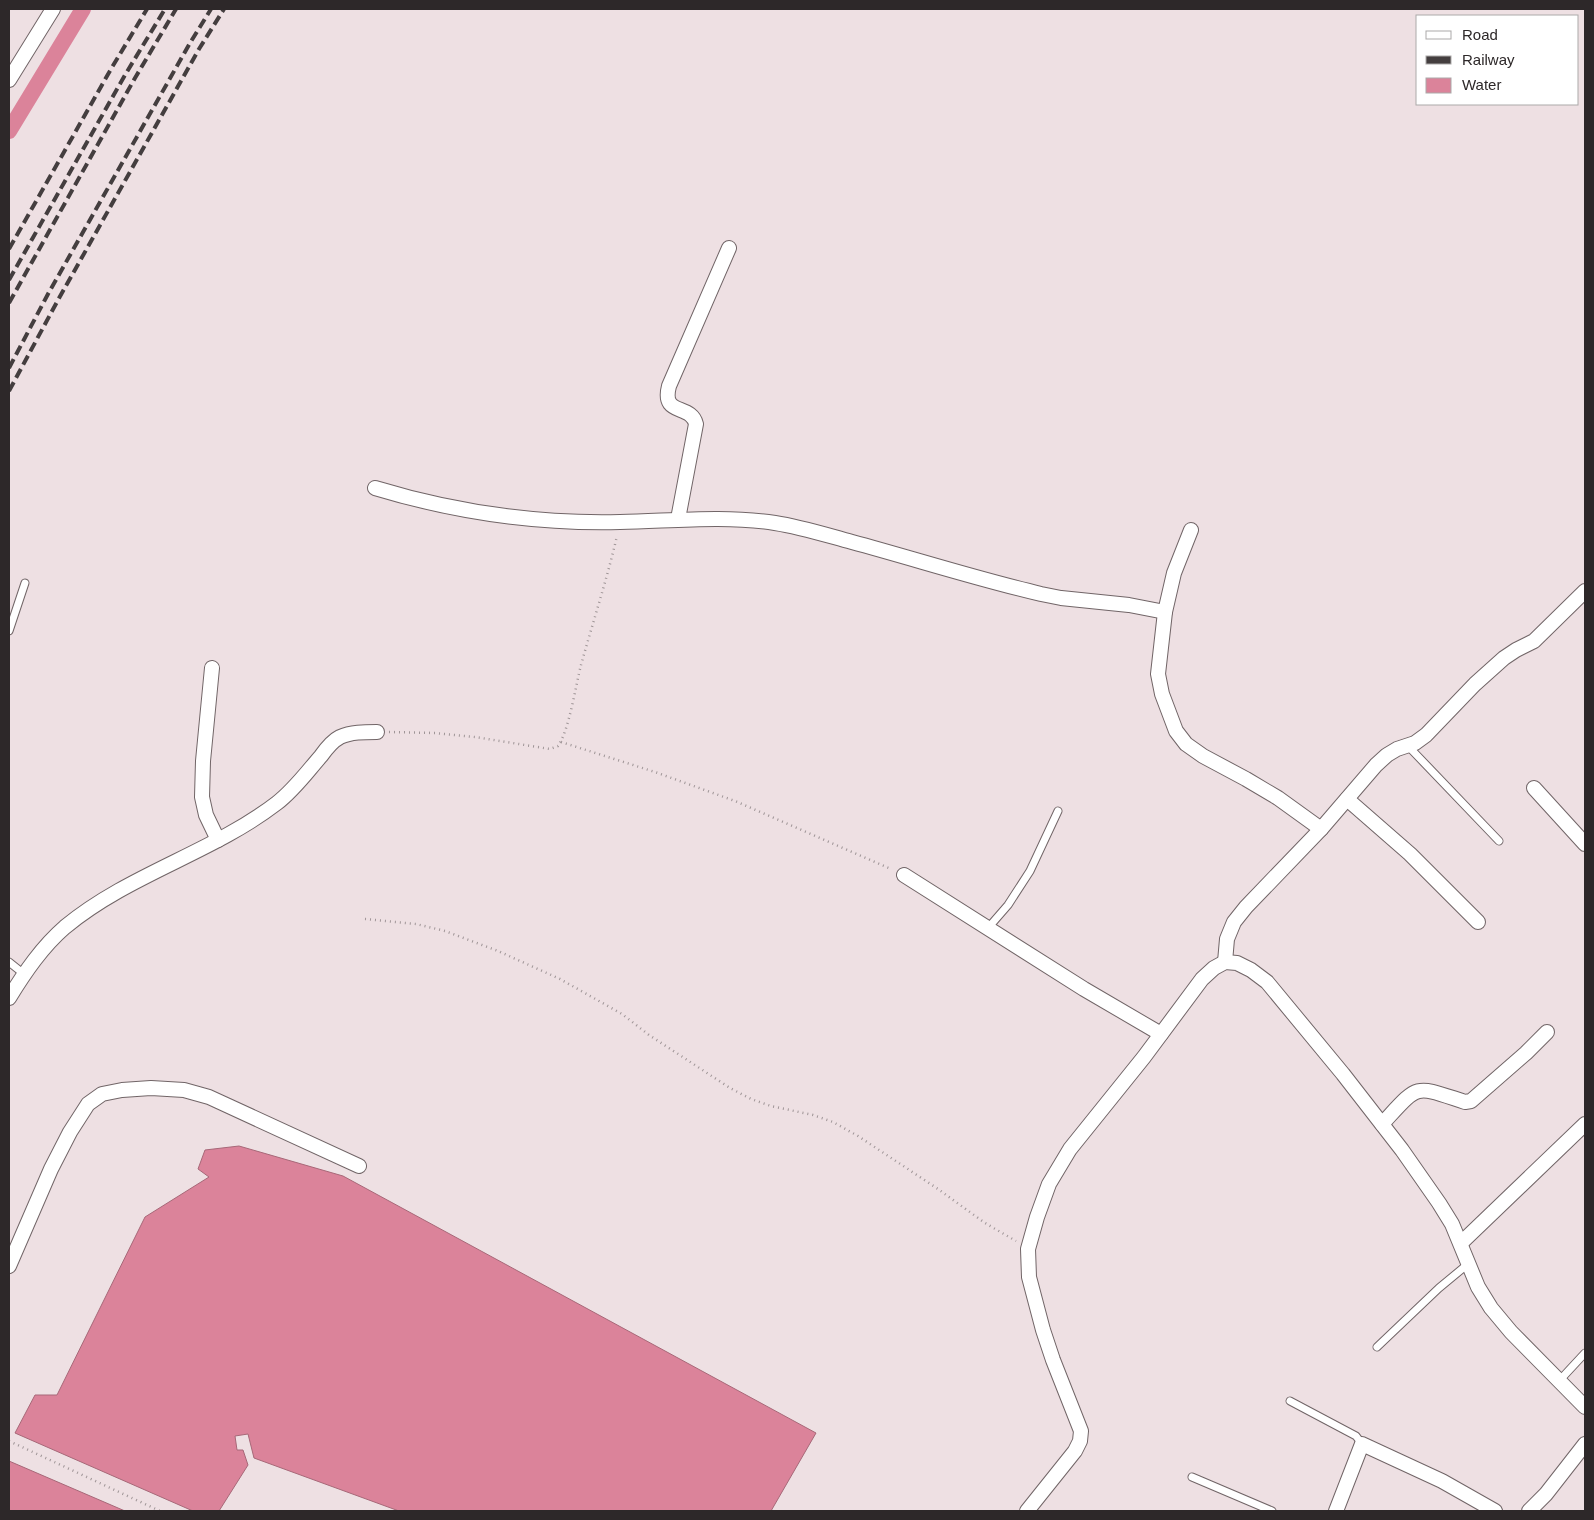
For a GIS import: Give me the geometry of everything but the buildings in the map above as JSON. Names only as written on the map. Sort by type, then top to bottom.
[{"type":"street","points":[[9,80],[53,9]]},
{"type":"street","points":[[678,519],[696,424],[694,417],[667,401],[666,394],[729,248]]},
{"type":"street","points":[[375,488],[414,500],[489,514],[540,520],[621,522],[678,519],[739,520],[774,523],[1041,594],[1061,598],[1130,605],[1165,612]]},
{"type":"street","points":[[1191,530],[1174,573],[1165,612],[1158,674],[1162,694],[1176,731],[1186,744],[1203,756],[1278,798],[1321,829]]},
{"type":"street","points":[[1224,962],[1226,940],[1234,922],[1321,829],[1376,765],[1397,749],[1408,746],[1426,735],[1475,684],[1504,658],[1534,641],[1585,591]]},
{"type":"street","points":[[212,668],[203,761],[202,797],[206,815],[218,840]]},
{"type":"street","points":[[9,998],[46,945],[66,926],[131,884],[242,827],[279,802],[337,738],[353,733],[377,732]]},
{"type":"street","points":[[1534,788],[1585,844]]},
{"type":"street","points":[[1347,799],[1410,854],[1478,922]]},
{"type":"street","points":[[904,875],[1084,989],[1161,1034]]},
{"type":"street","points":[[1027,1511],[1075,1451],[1080,1441],[1081,1431],[1052,1360],[1029,1277],[1028,1248],[1037,1217],[1049,1184],[1070,1149],[1202,979],[1224,962],[1238,963],[1251,970],[1267,982],[1280,997],[1382,1124],[1439,1202],[1452,1224],[1478,1286],[1491,1308],[1511,1332],[1585,1407]]},
{"type":"street","points":[[1382,1124],[1415,1091],[1425,1089],[1465,1102],[1471,1101],[1547,1032]]},
{"type":"street","points":[[9,1266],[51,1169],[70,1132],[88,1104],[102,1094],[122,1090],[151,1088],[184,1090],[209,1097],[359,1166]]},
{"type":"street","points":[[1461,1243],[1585,1124]]},
{"type":"street","points":[[1336,1511],[1362,1444],[1448,1484],[1495,1511]]},
{"type":"street","points":[[1529,1511],[1546,1494],[1585,1444]]},
{"type":"lane","points":[[9,631],[24,583]]},
{"type":"lane","points":[[1408,746],[1498,841]]},
{"type":"lane","points":[[988,928],[1008,905],[1030,871],[1058,811]]},
{"type":"lane","points":[[9,962],[24,974]]},
{"type":"lane","points":[[1377,1347],[1439,1288],[1468,1264]]},
{"type":"lane","points":[[1559,1380],[1585,1353]]},
{"type":"lane","points":[[1290,1401],[1356,1436],[1362,1444]]},
{"type":"lane","points":[[1192,1477],[1272,1511]]},
{"type":"path","points":[[377,732],[435,733],[475,737],[550,749],[558,746],[561,742],[621,522]]},
{"type":"path","points":[[561,742],[735,801],[904,875]]},
{"type":"path","points":[[365,919],[416,924],[445,931],[498,951],[560,978],[622,1014],[730,1088],[771,1106],[813,1115],[833,1122],[858,1136],[985,1223],[1028,1248]]},
{"type":"path","points":[[9,1441],[160,1511]]},
{"type":"water","points":[[239,1146],[343,1176],[816,1433],[771,1511],[399,1511],[254,1458],[248,1434],[235,1436],[237,1450],[243,1450],[248,1465],[219,1511],[193,1511],[15,1433],[35,1395],[57,1395],[145,1217],[209,1177],[198,1169],[205,1150]]},
{"type":"water","points":[[9,1461],[125,1511],[9,1511]]},
{"type":"waterway","points":[[9,131],[83,9]]},
{"type":"railway","points":[[9,249],[147,9]]},
{"type":"railway","points":[[9,280],[125,75],[165,9]]},
{"type":"railway","points":[[9,303],[135,78],[176,9]]},
{"type":"railway","points":[[9,368],[48,294],[211,9]]},
{"type":"railway","points":[[9,391],[199,49],[224,9]]}]
